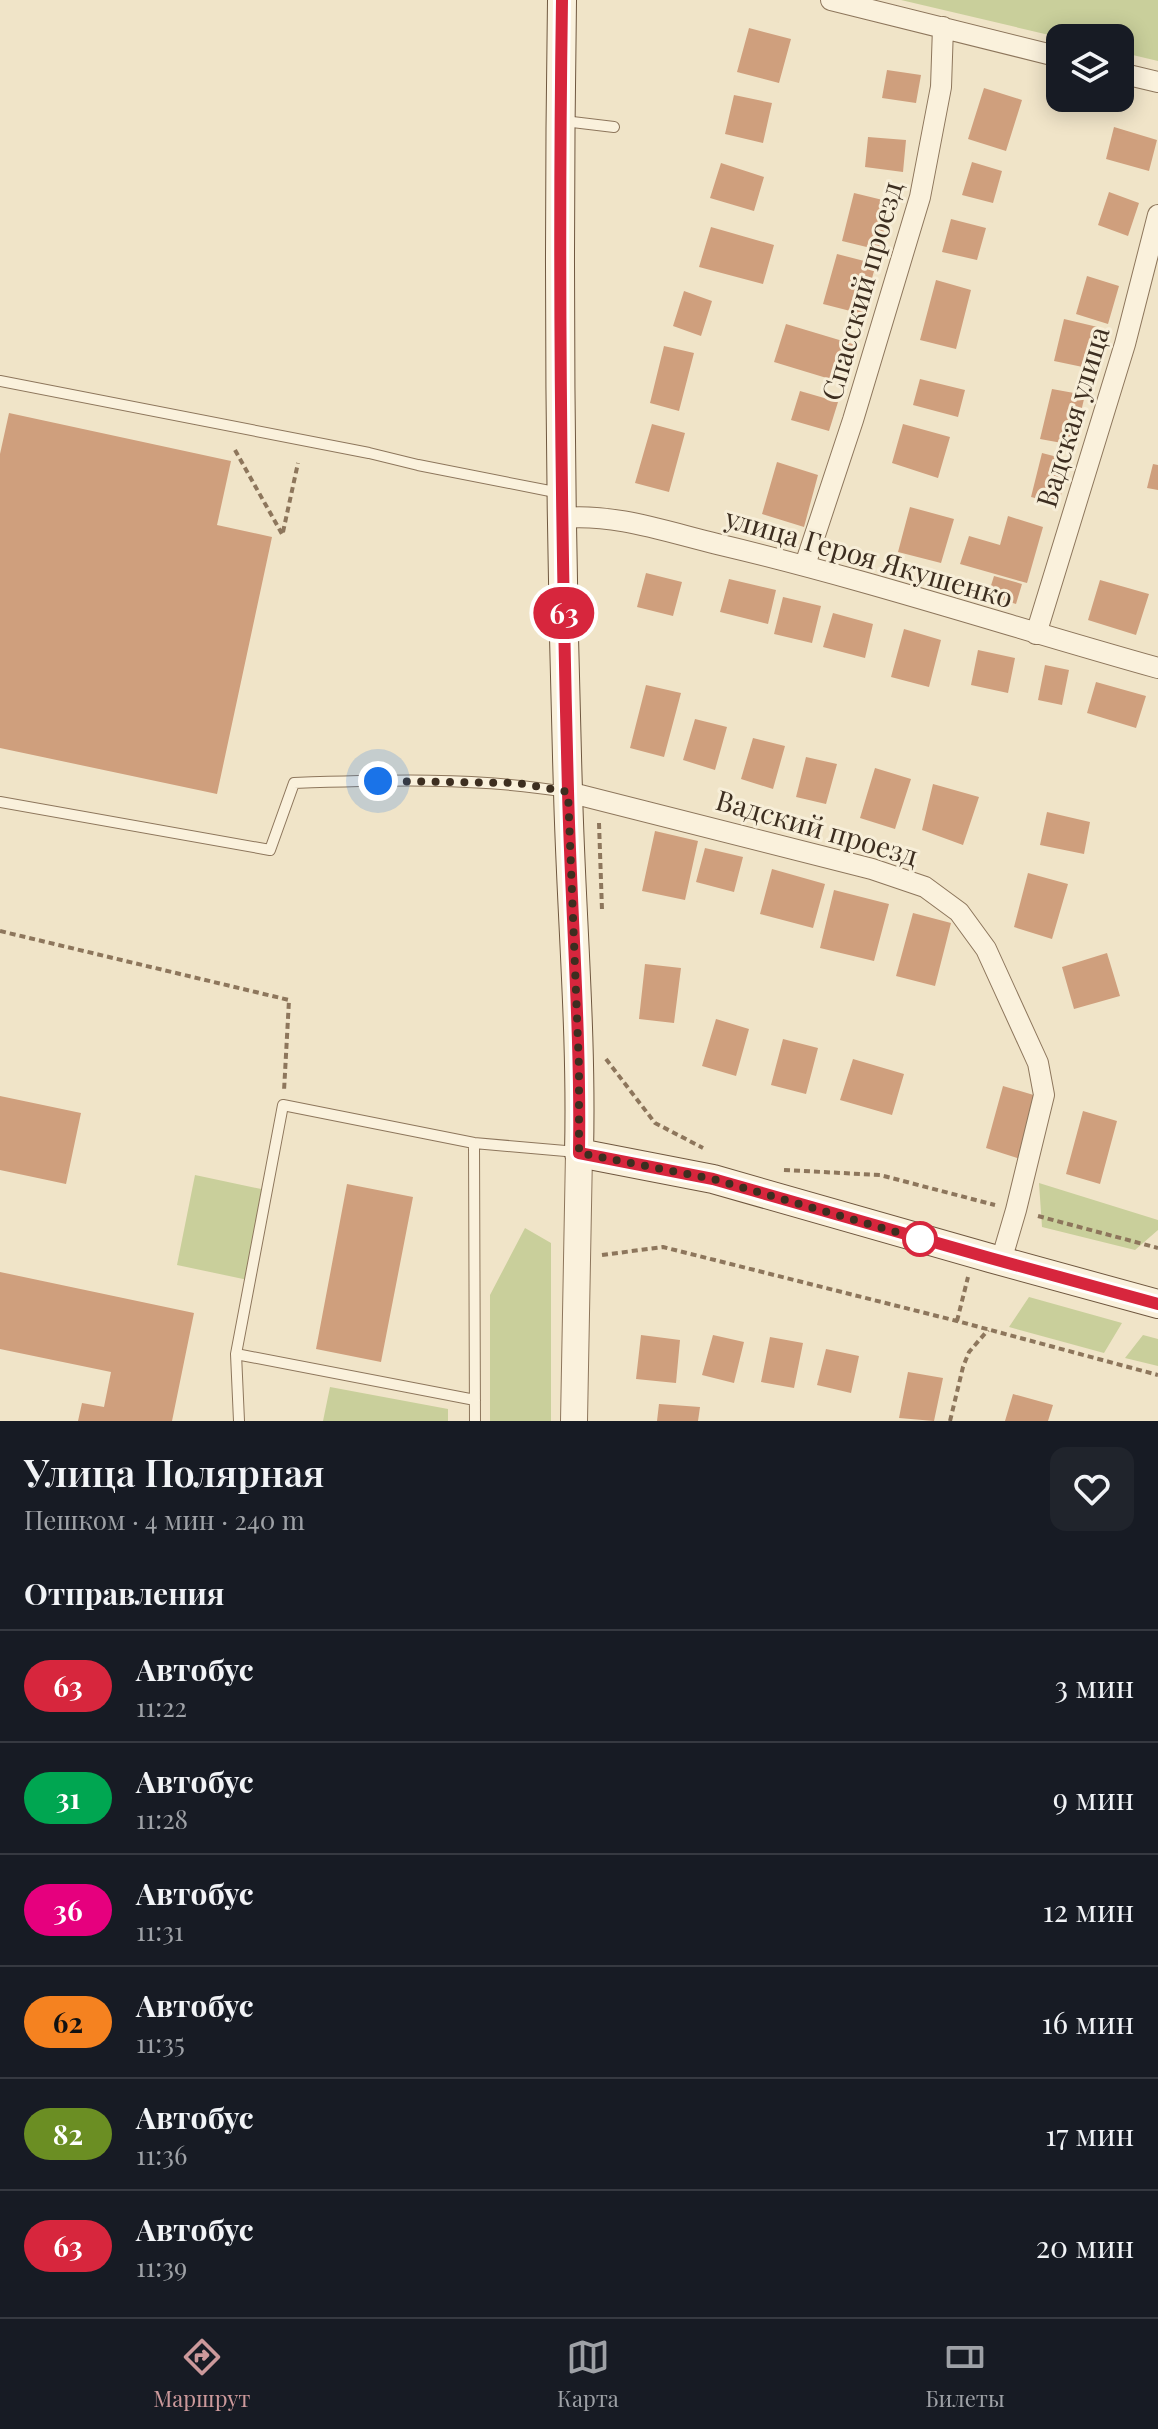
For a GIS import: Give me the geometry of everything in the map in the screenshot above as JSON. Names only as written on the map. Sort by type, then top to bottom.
[{"type":"main road","points":[[562,0],[562,506],[579,1153],[713,1179],[989,1268],[1158,1304]]},
{"type":"street","points":[[831,0],[1046,53]]},
{"type":"street","name":"Спасский проезд","points":[[805,565],[853,420],[920,197],[941,87],[943,27]]},
{"type":"street","points":[[1134,76],[1158,82]]},
{"type":"street","name":"Вадская улица","points":[[1036,634],[1125,344],[1158,215]]},
{"type":"street","name":"улица Героя Якушенко","points":[[562,506],[578,517],[618,520],[805,565],[1158,668]]},
{"type":"street","name":"Вадский проезд","points":[[568,792],[872,869],[925,887],[959,912],[986,949],[1038,1063],[1044,1095],[1016,1210],[989,1268]]},
{"type":"street","points":[[574,1421],[579,1153]]},
{"type":"lane","points":[[560,120],[614,127]]},
{"type":"lane","points":[[0,381],[369,453],[562,506]]},
{"type":"lane","points":[[0,802],[270,850],[294,783],[517,783],[568,792]]},
{"type":"lane","points":[[239,1421],[236,1354],[283,1105],[474,1143],[579,1153]]},
{"type":"lane","points":[[474,1143],[475,1421]]},
{"type":"lane","points":[[236,1354],[475,1400]]},
{"type":"path","points":[[235,450],[282,534],[298,463]]},
{"type":"path","points":[[598,798],[602,921]]},
{"type":"path","points":[[0,931],[289,1000],[283,1105]]},
{"type":"path","points":[[606,1045],[606,1060],[655,1123],[705,1149]]},
{"type":"path","points":[[778,1170],[880,1175],[1158,1248]]},
{"type":"path","points":[[597,1256],[663,1247],[1158,1375]]},
{"type":"path","points":[[957,1321],[970,1272],[989,1268]]},
{"type":"path","points":[[950,1421],[969,1352],[988,1330]]},
{"type":"green space","points":[[901,0],[1158,0],[1158,61],[1134,55],[1134,24],[1046,24],[1046,34]]},
{"type":"green space","points":[[195,1175],[266,1190],[248,1280],[177,1265]]},
{"type":"green space","points":[[1039,1183],[1158,1220],[1158,1230],[1135,1250],[1042,1227]]},
{"type":"green space","points":[[525,1228],[551,1243],[551,1421],[490,1421],[490,1295]]},
{"type":"green space","points":[[1029,1297],[1122,1323],[1104,1353],[1009,1327]]},
{"type":"green space","points":[[1143,1335],[1158,1339],[1158,1366],[1125,1358]]},
{"type":"green space","points":[[330,1387],[448,1409],[448,1421],[323,1421]]},
{"type":"building","points":[[749,28],[791,39],[779,83],[737,72]]},
{"type":"building","points":[[887,70],[921,75],[916,103],[882,98]]},
{"type":"building","points":[[984,88],[1022,100],[1006,151],[968,139]]},
{"type":"building","points":[[734,95],[772,103],[763,143],[725,134]]},
{"type":"building","points":[[1114,127],[1157,140],[1149,171],[1106,159]]},
{"type":"building","points":[[868,137],[906,140],[903,172],[865,167]]},
{"type":"building","points":[[972,162],[1002,171],[993,203],[962,195]]},
{"type":"building","points":[[721,163],[764,177],[754,211],[710,198]]},
{"type":"building","points":[[1109,192],[1139,203],[1128,236],[1098,225]]},
{"type":"building","points":[[854,193],[891,202],[879,250],[842,241]]},
{"type":"building","points":[[951,219],[986,228],[977,260],[942,252]]},
{"type":"building","points":[[711,227],[774,245],[763,284],[699,267]]},
{"type":"building","points":[[837,254],[876,264],[862,314],[823,304]]},
{"type":"building","points":[[1087,276],[1119,286],[1108,324],[1076,314]]},
{"type":"building","points":[[936,280],[971,290],[956,349],[920,340]]},
{"type":"building","points":[[684,291],[712,301],[701,336],[673,326]]},
{"type":"building","points":[[1064,319],[1106,329],[1097,370],[1054,361]]},
{"type":"building","points":[[786,324],[856,345],[843,383],[774,362]]},
{"type":"building","points":[[664,346],[694,353],[679,411],[650,403]]},
{"type":"building","points":[[920,379],[965,390],[958,417],[913,405]]},
{"type":"building","points":[[1052,389],[1085,395],[1073,445],[1040,439]]},
{"type":"building","points":[[800,391],[838,402],[829,431],[791,420]]},
{"type":"building","points":[[9,413],[231,461],[217,525],[272,537],[217,794],[0,748],[0,454]]},
{"type":"building","points":[[652,424],[685,433],[669,492],[635,483]]},
{"type":"building","points":[[903,424],[950,437],[938,478],[892,463]]},
{"type":"building","points":[[1042,453],[1069,460],[1059,504],[1031,497]]},
{"type":"building","points":[[777,462],[818,475],[804,527],[762,514]]},
{"type":"building","points":[[1153,464],[1158,465],[1158,490],[1147,488]]},
{"type":"building","points":[[910,507],[954,519],[941,563],[898,552]]},
{"type":"building","points":[[1008,516],[1043,527],[1027,583],[960,564],[969,536],[1000,545]]},
{"type":"building","points":[[646,573],[682,582],[673,616],[637,607]]},
{"type":"building","points":[[994,576],[1022,584],[1016,604],[988,595]]},
{"type":"building","points":[[729,579],[776,590],[768,624],[720,612]]},
{"type":"building","points":[[1100,580],[1149,594],[1136,635],[1088,620]]},
{"type":"building","points":[[783,597],[821,606],[812,643],[774,634]]},
{"type":"building","points":[[833,613],[873,624],[865,658],[823,647]]},
{"type":"building","points":[[904,629],[941,640],[929,687],[891,677]]},
{"type":"building","points":[[978,650],[1015,658],[1008,693],[971,685]]},
{"type":"building","points":[[1045,665],[1069,670],[1062,705],[1038,700]]},
{"type":"building","points":[[1096,682],[1146,696],[1136,728],[1087,713]]},
{"type":"building","points":[[646,685],[681,693],[664,757],[630,748]]},
{"type":"building","points":[[695,719],[727,727],[715,770],[683,760]]},
{"type":"building","points":[[753,738],[785,746],[773,789],[741,779]]},
{"type":"building","points":[[806,757],[837,764],[826,804],[796,797]]},
{"type":"building","points":[[875,768],[911,779],[895,829],[860,818]]},
{"type":"building","points":[[933,784],[979,797],[963,845],[922,830]]},
{"type":"building","points":[[1047,812],[1090,822],[1084,854],[1040,845]]},
{"type":"building","points":[[655,831],[698,841],[685,900],[642,891]]},
{"type":"building","points":[[705,848],[743,857],[734,892],[696,882]]},
{"type":"building","points":[[772,869],[825,884],[813,928],[760,914]]},
{"type":"building","points":[[1028,873],[1068,884],[1052,939],[1014,927]]},
{"type":"building","points":[[834,890],[889,904],[874,961],[820,948]]},
{"type":"building","points":[[913,913],[951,923],[935,986],[896,976]]},
{"type":"building","points":[[1107,953],[1120,996],[1074,1009],[1062,967]]},
{"type":"building","points":[[645,964],[681,968],[674,1023],[639,1019]]},
{"type":"building","points":[[716,1019],[749,1029],[736,1076],[702,1066]]},
{"type":"building","points":[[783,1039],[818,1048],[806,1094],[771,1085]]},
{"type":"building","points":[[853,1059],[904,1074],[892,1115],[840,1100]]},
{"type":"building","points":[[1003,1086],[1037,1096],[1020,1159],[986,1148]]},
{"type":"building","points":[[0,1096],[81,1113],[66,1184],[0,1170]]},
{"type":"building","points":[[1083,1111],[1117,1121],[1100,1184],[1066,1174]]},
{"type":"building","points":[[347,1184],[413,1197],[381,1362],[316,1349]]},
{"type":"building","points":[[0,1272],[194,1313],[172,1421],[78,1421],[82,1403],[104,1407],[111,1372],[0,1349]]},
{"type":"building","points":[[641,1335],[680,1340],[676,1383],[636,1379]]},
{"type":"building","points":[[713,1335],[744,1342],[734,1383],[702,1375]]},
{"type":"building","points":[[770,1337],[803,1343],[794,1388],[761,1382]]},
{"type":"building","points":[[826,1349],[859,1356],[851,1393],[817,1385]]},
{"type":"building","points":[[908,1372],[943,1378],[934,1421],[899,1418]]},
{"type":"building","points":[[1013,1394],[1053,1405],[1048,1421],[1005,1421]]},
{"type":"building","points":[[659,1404],[700,1407],[698,1421],[657,1421]]},
{"type":"bus line","name":"63","points":[[562,0],[562,518],[579,1153],[713,1179],[1158,1304]]},
{"type":"route","points":[[378,781],[517,783],[568,792],[579,1067],[579,1153],[713,1179],[920,1239]]}]
